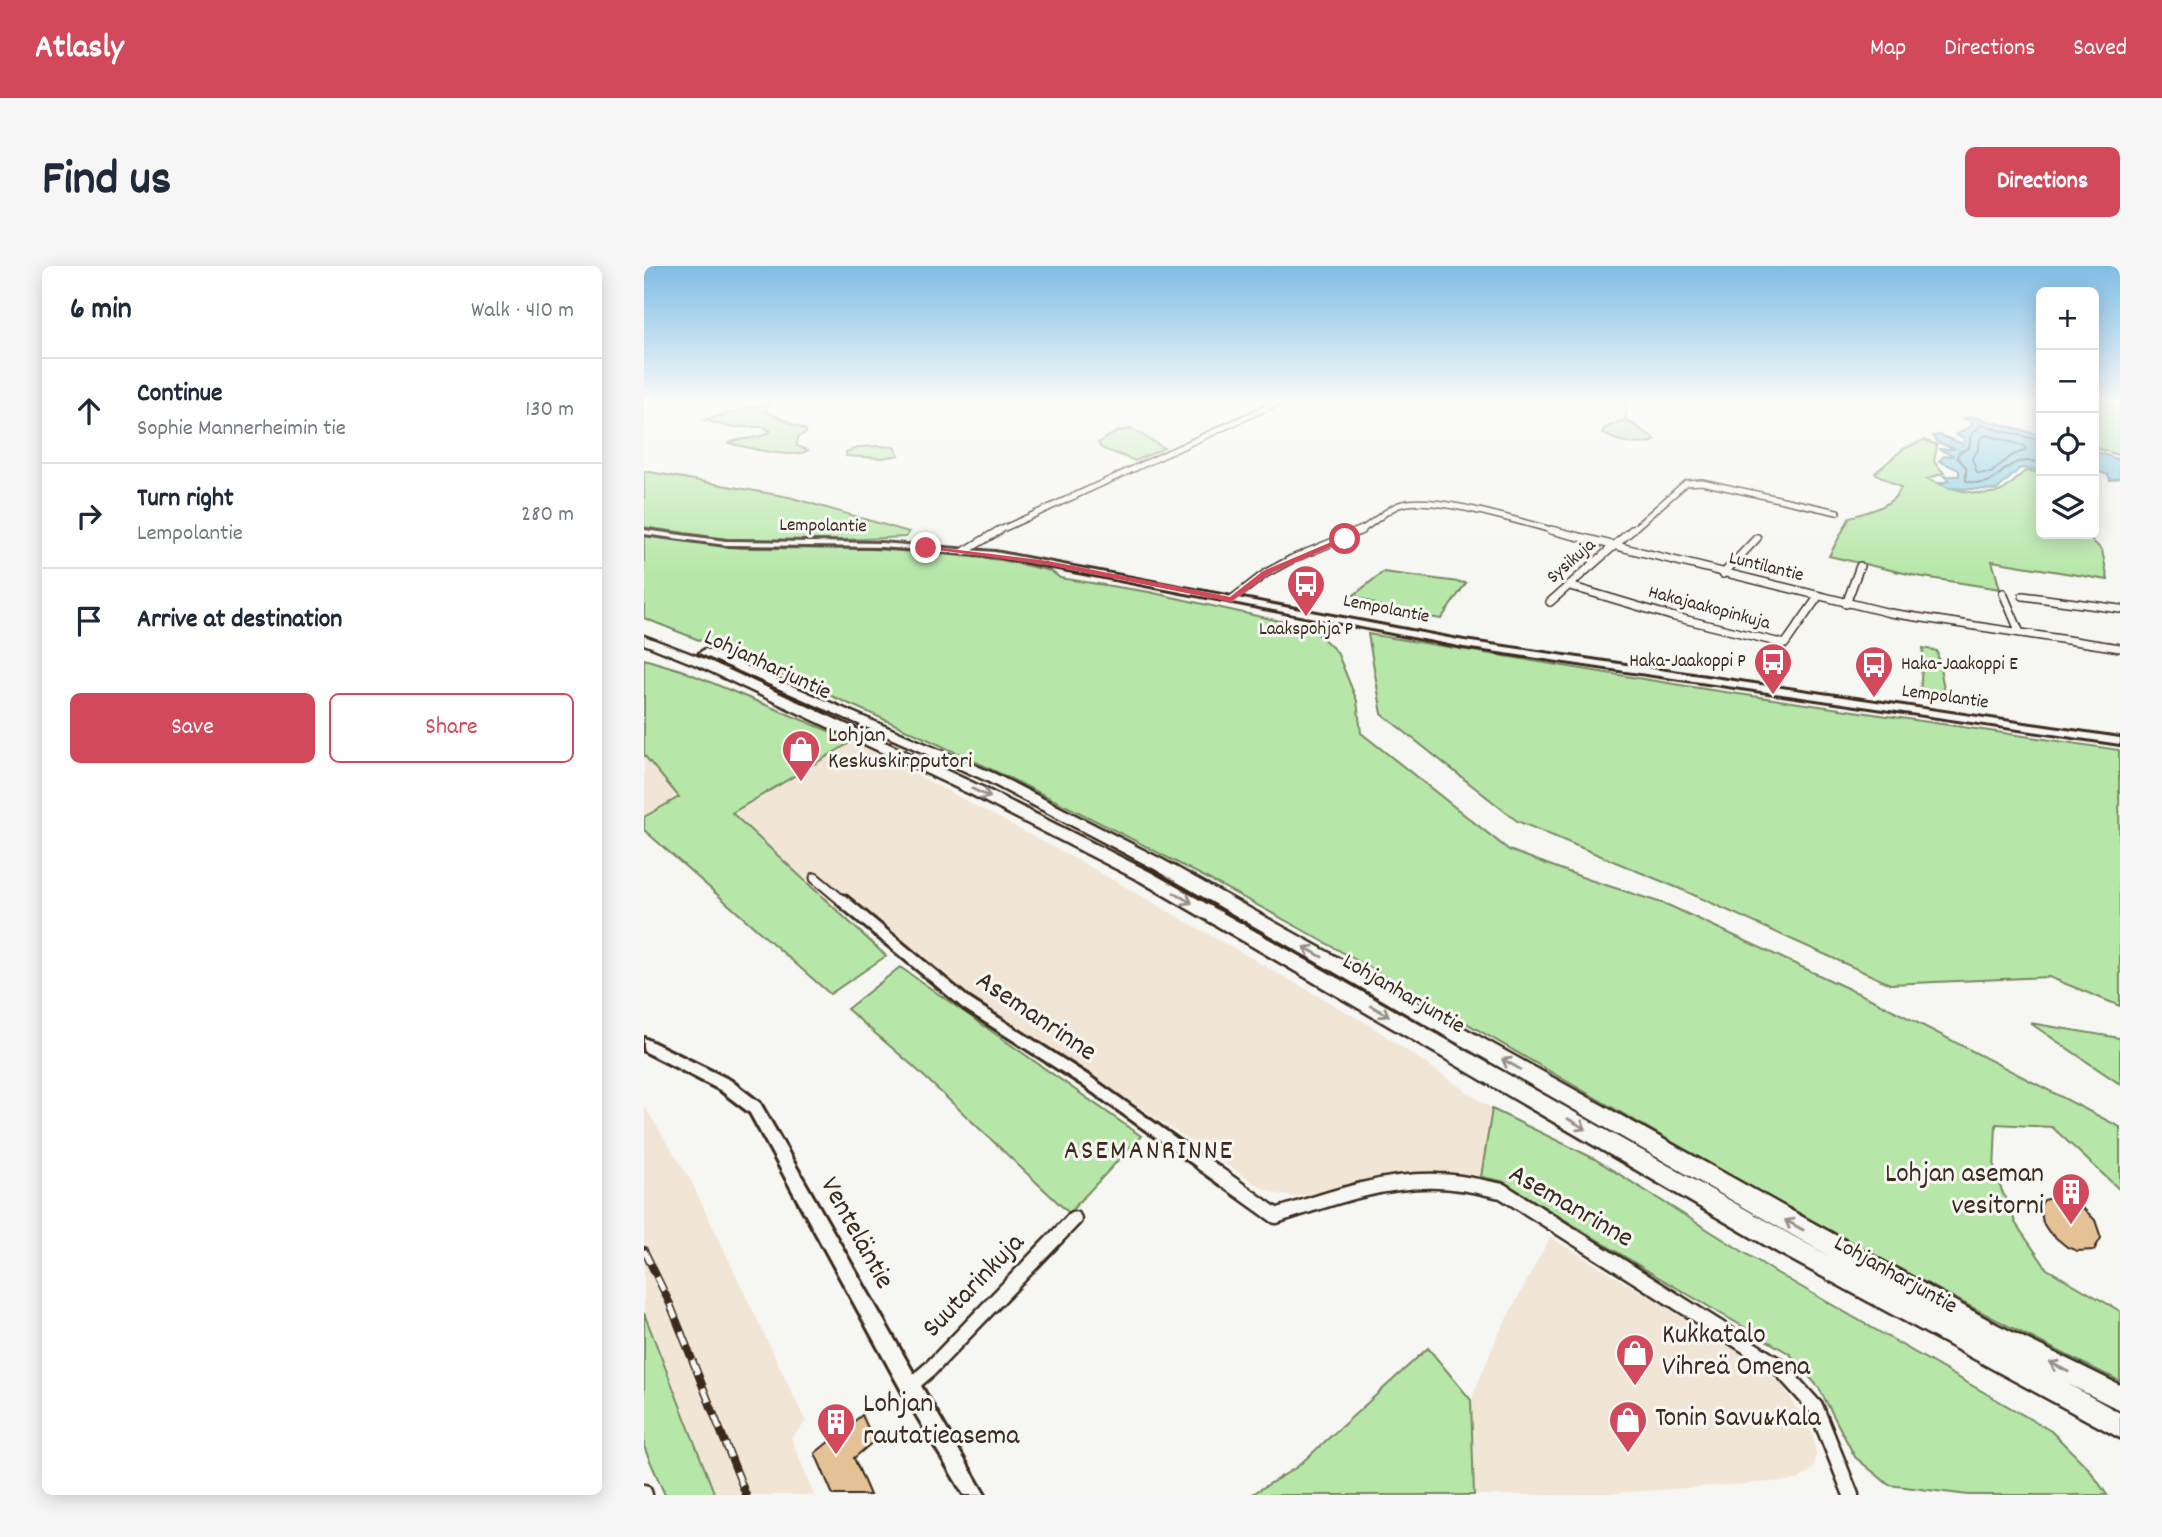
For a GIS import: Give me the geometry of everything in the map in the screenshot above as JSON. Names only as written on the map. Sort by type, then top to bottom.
[{"type":"highway","name":"Lohjanharjuntie","points":[[644,630],[714,656],[990,776],[1158,864],[1990,1333],[2120,1398]]},
{"type":"highway","name":"Lohjanharjuntie","points":[[644,640],[702,663],[977,790],[1146,877],[1785,1244],[2120,1426]]},
{"type":"street","points":[[965,551],[988,536],[1157,458]]},
{"type":"street","name":"Sysikuja","points":[[1550,602],[1686,483],[1702,482],[1837,512]]},
{"type":"street","name":"Luntilantie","points":[[1231,600],[1266,572],[1345,539],[1375,523],[1398,505],[1409,502],[1465,509],[1846,604],[1924,620],[2120,648]]},
{"type":"street","name":"Lempolantie","points":[[644,532],[726,543],[881,545],[965,551],[1048,563],[1477,646],[2120,741]]},
{"type":"street","points":[[1723,573],[1752,540],[1757,538]]},
{"type":"street","points":[[1846,604],[1860,566]]},
{"type":"street","name":"Hakajaakopinkuja","points":[[1570,586],[1671,616],[1785,644],[1793,637],[1818,597]]},
{"type":"street","points":[[2003,593],[2020,634]]},
{"type":"street","points":[[2023,596],[2120,609]]},
{"type":"street","name":"Asemanrinne","points":[[814,878],[967,1004],[1085,1080],[1276,1216],[1331,1199],[1396,1184],[1457,1181],[1502,1191],[1777,1365],[1816,1408],[1851,1495]]},
{"type":"street","name":"Venteläntie","points":[[644,1044],[725,1085],[755,1108],[910,1387],[975,1495]]},
{"type":"street","name":"Suutarinkuja","points":[[910,1387],[1074,1219]]},
{"type":"shaded area","points":[[853,741],[1074,858],[1371,1026],[1492,1109],[1481,1177],[1450,1172],[1398,1176],[1296,1197],[1260,1187],[820,896],[732,812]]},
{"type":"shaded area","points":[[644,755],[679,797],[644,817]]},
{"type":"shaded area","points":[[644,1106],[690,1179],[806,1422],[791,1438],[814,1495],[715,1495],[644,1313]]},
{"type":"shaded area","points":[[1550,1237],[1757,1362],[1783,1386],[1813,1434],[1816,1454],[1814,1468],[1798,1480],[1589,1495],[1474,1495],[1471,1400],[1497,1337]]},
{"type":"green space","points":[[1892,458],[1935,458],[1934,462],[1944,473],[1927,479],[1953,488],[1981,493],[2002,491],[2025,471],[2036,472],[2036,539],[2090,539],[2102,550],[2108,580],[1992,561],[2000,589],[1917,576],[1829,556],[1850,517],[1886,504],[1901,488],[1875,473]]},
{"type":"green space","points":[[644,471],[789,497],[909,532],[906,537],[820,541],[727,539],[644,527]]},
{"type":"green space","points":[[644,536],[740,548],[871,549],[1001,560],[1051,571],[1060,578],[1149,592],[1312,628],[1337,652],[1357,701],[1361,733],[1509,850],[1668,905],[1877,1002],[2120,1127],[2120,1190],[2052,1127],[1996,1124],[1994,1172],[2016,1224],[2047,1269],[2120,1311],[2120,1381],[1911,1275],[1809,1219],[1301,929],[1141,843],[895,724],[644,618]]},
{"type":"green space","points":[[1383,572],[1466,583],[1441,619],[1391,611],[1354,595]]},
{"type":"green space","points":[[1368,634],[1711,690],[2119,750],[2120,1006],[2049,977],[1890,984],[1685,891],[1517,821],[1382,714]]},
{"type":"green space","points":[[1923,648],[1937,651],[1946,700],[1920,696]]},
{"type":"green space","points":[[644,659],[681,670],[853,741],[732,813],[886,956],[830,994],[644,830],[644,817],[679,797],[644,755]]},
{"type":"green space","points":[[900,967],[1141,1136],[1069,1213],[913,1066],[847,1009]]},
{"type":"green space","points":[[2030,1023],[2120,1038],[2120,1084]]},
{"type":"green space","points":[[1492,1109],[1593,1158],[1777,1273],[2051,1431],[2089,1469],[2107,1495],[1968,1495],[1889,1485],[1855,1457],[1819,1388],[1790,1354],[1502,1181],[1481,1177]]},
{"type":"green space","points":[[644,1313],[715,1495],[665,1495],[644,1447]]},
{"type":"green space","points":[[1428,1348],[1471,1400],[1474,1495],[1251,1495],[1297,1467]]},
{"type":"water","points":[[1942,458],[2036,458],[2036,470],[2020,468],[1997,490],[1948,488],[1940,483],[1949,481],[1944,476],[1959,476],[1959,470],[1939,461]]},
{"type":"water","points":[[2099,458],[2120,460],[2120,478],[2110,480],[2108,475],[2099,472]]},
{"type":"building","name":"Lohjan aseman vesitorni","points":[[2059,1196],[2079,1204],[2095,1220],[2101,1238],[2094,1250],[2077,1251],[2067,1247],[2049,1232],[2043,1223],[2040,1206],[2044,1200]]},
{"type":"building","name":"Lohjan rautatieasema","points":[[862,1415],[874,1441],[854,1458],[870,1495],[833,1495],[815,1453]]},
{"type":"railway","points":[[644,1250],[670,1304],[746,1495]]},
{"type":"place","name":"Laakspohja P","points":[[1306,618]]},
{"type":"place","name":"Haka-Jaakoppi P","points":[[1773,696]]},
{"type":"place","name":"Haka-Jaakoppi E","points":[[1874,699]]},
{"type":"place","name":"Lohjan Keskuskirpputori","points":[[801,783]]},
{"type":"place","name":"Lohjan aseman vesitorni","points":[[2071,1226]]},
{"type":"place","name":"Kukkatalo Vihreä Omena","points":[[1635,1387]]},
{"type":"place","name":"Tonin Savu&Kala","points":[[1628,1454]]},
{"type":"place","name":"Lohjan rautatieasema","points":[[836,1456]]},
{"type":"district","name":"ASEMANRINNE","points":[[1149,1153]]},
{"type":"route","points":[[926,548],[995,554],[1048,563],[1231,600],[1266,572],[1345,539]]}]
